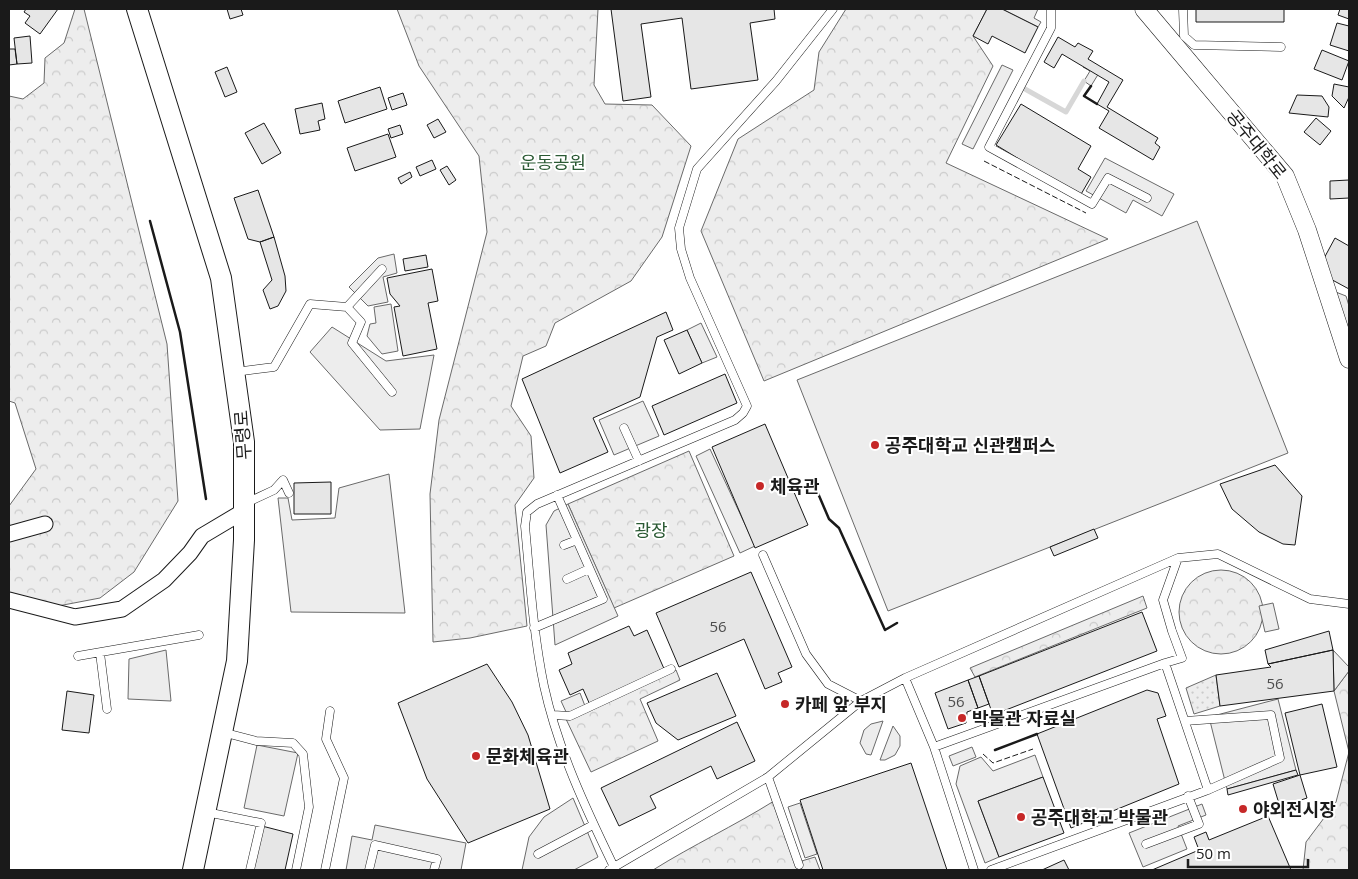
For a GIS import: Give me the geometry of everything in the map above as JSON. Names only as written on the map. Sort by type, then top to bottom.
[{"type":"main road","name":"무령로","points":[[137,9],[221,278],[244,442],[244,508],[237,661],[194,870]]},
{"type":"street","name":"공주대학로","points":[[1144,9],[1285,176],[1313,248],[1349,359]]},
{"type":"street","points":[[9,600],[75,616],[122,609],[164,580],[190,553],[202,536],[244,508]]},
{"type":"street","points":[[9,534],[45,524]]},
{"type":"lane","points":[[833,9],[776,81],[697,169],[679,228],[680,249],[690,278],[747,406],[743,413],[735,420],[537,504],[528,512],[526,526],[534,628],[544,686],[575,784],[611,869],[768,777],[861,701],[905,678],[1178,558],[1218,554],[1310,599],[1349,604]]},
{"type":"lane","points":[[1051,9],[1051,28],[989,147],[1092,204],[1108,178],[1147,198]]},
{"type":"lane","points":[[1183,9],[1184,36],[1194,46],[1281,46]]},
{"type":"lane","points":[[347,307],[382,269]]},
{"type":"lane","points":[[235,372],[274,367],[310,304],[347,307],[361,322],[352,343],[392,392]]},
{"type":"lane","points":[[624,428],[639,461]]},
{"type":"lane","points":[[244,508],[274,490],[283,480],[289,493]]},
{"type":"lane","points":[[534,628],[603,599],[557,495]]},
{"type":"lane","points":[[564,545],[576,540]]},
{"type":"lane","points":[[762,555],[806,654],[828,684],[861,701]]},
{"type":"lane","points":[[934,747],[1182,658],[1163,600],[1178,558]]},
{"type":"lane","points":[[567,579],[590,569]]},
{"type":"lane","points":[[78,656],[199,635]]},
{"type":"lane","points":[[100,653],[107,709]]},
{"type":"lane","points":[[1166,663],[1208,790]]},
{"type":"lane","points":[[553,715],[570,716],[671,669]]},
{"type":"lane","points":[[905,678],[934,747],[974,870]]},
{"type":"lane","points":[[325,870],[344,778],[326,739],[330,711]]},
{"type":"lane","points":[[991,870],[1208,790],[1280,758],[1271,715],[1185,721]]},
{"type":"lane","points":[[222,732],[256,741],[293,743],[303,754],[309,807],[296,870]]},
{"type":"lane","points":[[768,777],[799,865]]},
{"type":"lane","points":[[1146,844],[1199,824],[1188,796]]},
{"type":"lane","points":[[206,812],[261,823],[250,870]]},
{"type":"lane","points":[[538,854],[593,825]]},
{"type":"lane","points":[[369,870],[374,845],[437,859],[434,870]]},
{"type":"green space","points":[[75,9],[84,9],[167,344],[178,501],[134,572],[100,598],[58,606],[9,593],[9,506],[36,469],[15,403],[9,401],[9,96],[23,99],[44,83],[45,58],[64,43]]},
{"type":"green space","name":"운동공원","points":[[397,9],[598,9],[594,85],[605,104],[652,105],[691,146],[662,237],[631,281],[555,323],[546,346],[523,356],[511,406],[531,436],[534,478],[515,505],[527,626],[470,638],[433,642],[430,494],[439,420],[487,232],[479,156],[419,66]]},
{"type":"green space","points":[[846,9],[987,9],[973,36],[993,66],[946,163],[1108,239],[764,381],[701,231],[738,139],[814,90],[819,52]]},
{"type":"green space","name":"광장","points":[[689,451],[734,556],[614,608],[568,504]]},
{"type":"green space","points":[[1221,570],[1237,573],[1251,582],[1260,596],[1263,612],[1260,628],[1251,642],[1237,651],[1221,654],[1205,651],[1191,642],[1182,628],[1179,612],[1182,596],[1191,582],[1205,573]]},
{"type":"green space","points":[[1143,596],[1147,608],[975,677],[970,668]]},
{"type":"green space","points":[[676,670],[680,680],[640,699],[658,741],[591,772],[566,719]]},
{"type":"green space","points":[[1349,671],[1349,752],[1334,691]]},
{"type":"green space","points":[[1216,675],[1220,706],[1194,714],[1186,688]]},
{"type":"green space","points":[[1349,752],[1349,870],[1303,870],[1306,842],[1336,802]]},
{"type":"green space","points":[[774,801],[795,863],[815,857],[820,870],[653,870],[744,819]]},
{"type":"shaded area","points":[[1002,9],[1038,9],[1034,18],[1041,22],[1038,27]]},
{"type":"shaded area","points":[[1002,65],[1013,70],[973,149],[962,144]]},
{"type":"shaded area","points":[[1083,67],[1102,68],[1091,86],[1084,81],[1090,71]]},
{"type":"shaded area","points":[[1105,158],[1174,194],[1162,216],[1133,200],[1126,213],[1086,191]]},
{"type":"shaded area","points":[[1197,221],[1288,453],[888,611],[797,380]]},
{"type":"shaded area","points":[[394,254],[397,273],[383,277],[388,302],[368,306],[349,287],[378,258]]},
{"type":"shaded area","points":[[1328,289],[1346,296],[1349,306],[1349,354]]},
{"type":"shaded area","points":[[391,304],[398,351],[382,354],[367,336],[370,324],[376,323],[374,307]]},
{"type":"shaded area","points":[[701,323],[717,357],[702,363],[687,330]]},
{"type":"shaded area","points":[[332,327],[386,361],[434,355],[420,429],[380,430],[310,352]]},
{"type":"shaded area","points":[[643,401],[659,436],[614,455],[599,420]]},
{"type":"shaded area","points":[[710,449],[755,546],[740,553],[696,456]]},
{"type":"shaded area","points":[[389,474],[405,613],[291,612],[278,498],[288,498],[292,520],[335,518],[339,488]]},
{"type":"shaded area","points":[[568,504],[618,616],[555,645],[546,525],[554,511]]},
{"type":"shaded area","points":[[1273,603],[1279,629],[1265,632],[1259,606]]},
{"type":"shaded area","points":[[166,650],[171,701],[128,699],[129,659]]},
{"type":"shaded area","points":[[1333,650],[1349,667],[1349,671],[1334,691]]},
{"type":"shaded area","points":[[580,693],[585,706],[567,714],[561,701]]},
{"type":"shaded area","points":[[1278,699],[1296,770],[1227,789],[1209,717]]},
{"type":"shaded area","points":[[883,721],[871,755],[866,754],[860,743],[864,730],[871,724]]},
{"type":"shaded area","points":[[893,726],[900,736],[900,746],[895,755],[885,760],[880,760]]},
{"type":"shaded area","points":[[257,745],[298,753],[284,816],[244,808]]},
{"type":"shaded area","points":[[972,747],[976,757],[953,766],[949,756]]},
{"type":"shaded area","points":[[1035,755],[1043,777],[978,801],[999,857],[985,863],[956,784],[960,766],[981,757],[993,771]]},
{"type":"shaded area","points":[[573,798],[598,857],[574,870],[522,870],[529,837],[544,817]]},
{"type":"shaded area","points":[[800,803],[817,854],[805,858],[788,807]]},
{"type":"shaded area","points":[[1202,804],[1206,815],[1178,826],[1187,849],[1143,867],[1129,833]]},
{"type":"shaded area","points":[[375,825],[466,843],[461,870],[346,870],[352,836],[372,840]]},
{"type":"building","points":[[26,9],[58,9],[40,34],[25,23],[30,16],[24,12]]},
{"type":"building","points":[[227,9],[241,9],[243,15],[230,19]]},
{"type":"building","points":[[611,9],[774,9],[775,19],[750,23],[758,80],[691,89],[682,18],[641,24],[651,97],[623,101]]},
{"type":"building","points":[[987,9],[1002,9],[1038,27],[1025,53],[992,36],[988,44],[973,36]]},
{"type":"building","points":[[1196,9],[1284,9],[1284,22],[1196,22]]},
{"type":"building","points":[[1340,9],[1349,9],[1349,19],[1338,15]]},
{"type":"building","points":[[1337,23],[1349,26],[1349,51],[1330,45]]},
{"type":"building","points":[[30,36],[32,63],[17,64],[14,38]]},
{"type":"building","points":[[1058,37],[1075,47],[1078,43],[1093,51],[1088,59],[1123,80],[1107,107],[1158,138],[1155,143],[1160,147],[1153,160],[1099,128],[1109,111],[1097,104],[1109,82],[1062,54],[1054,68],[1044,62]]},
{"type":"building","points":[[9,49],[15,49],[17,64],[9,65]]},
{"type":"building","points":[[1322,50],[1349,61],[1342,80],[1314,69]]},
{"type":"building","points":[[227,67],[237,92],[225,97],[215,72]]},
{"type":"building","points":[[1334,84],[1349,87],[1349,97],[1344,108],[1332,96]]},
{"type":"building","points":[[380,87],[387,109],[345,123],[338,101]]},
{"type":"building","points":[[403,93],[407,105],[392,110],[388,98]]},
{"type":"building","points":[[1297,95],[1322,96],[1329,107],[1328,117],[1289,113]]},
{"type":"building","points":[[322,103],[325,119],[318,121],[320,130],[300,134],[295,109]]},
{"type":"building","points":[[1021,104],[1091,146],[1078,169],[1091,177],[1080,196],[996,145]]},
{"type":"building","points":[[1316,118],[1331,131],[1320,145],[1304,132]]},
{"type":"building","points":[[438,119],[446,132],[434,138],[427,125]]},
{"type":"building","points":[[264,123],[281,153],[262,164],[245,133]]},
{"type":"building","points":[[400,125],[403,134],[391,138],[388,129]]},
{"type":"building","points":[[388,134],[396,157],[355,171],[347,148]]},
{"type":"building","points":[[432,160],[436,169],[420,176],[416,167]]},
{"type":"building","points":[[447,166],[456,180],[449,185],[440,170]]},
{"type":"building","points":[[410,172],[412,177],[401,184],[398,178]]},
{"type":"building","points":[[1349,180],[1349,198],[1330,199],[1330,181]]},
{"type":"building","points":[[258,190],[274,237],[260,242],[248,239],[234,198]]},
{"type":"building","points":[[274,237],[285,276],[286,291],[278,306],[270,309],[263,290],[272,280],[260,242]]},
{"type":"building","points":[[1335,238],[1349,246],[1349,289],[1325,276],[1322,262]]},
{"type":"building","points":[[426,255],[428,267],[405,271],[403,259]]},
{"type":"building","points":[[432,269],[438,301],[428,303],[437,349],[403,356],[394,307],[400,306],[390,294],[387,278]]},
{"type":"building","points":[[666,312],[673,330],[657,337],[640,397],[593,418],[608,452],[560,473],[522,379]]},
{"type":"building","points":[[687,330],[702,363],[679,374],[664,340]]},
{"type":"building","points":[[725,374],[737,403],[664,435],[652,406]]},
{"type":"building","name":"체육관","points":[[765,424],[808,525],[755,548],[712,447]]},
{"type":"building","points":[[1275,465],[1302,496],[1295,545],[1283,544],[1259,532],[1232,509],[1220,484]]},
{"type":"building","points":[[331,482],[331,514],[294,514],[294,483]]},
{"type":"building","points":[[1094,529],[1098,538],[1054,556],[1050,547]]},
{"type":"building","points":[[751,572],[792,667],[778,673],[782,682],[765,689],[744,639],[679,667],[656,613]]},
{"type":"building","points":[[1142,612],[1157,651],[993,715],[979,676]]},
{"type":"building","points":[[629,626],[634,636],[647,630],[665,671],[590,705],[583,689],[570,695],[559,670],[572,664],[568,653]]},
{"type":"building","points":[[1329,631],[1333,650],[1268,664],[1265,650]]},
{"type":"building","points":[[1333,650],[1334,691],[1220,706],[1216,675],[1271,667],[1268,664]]},
{"type":"building","name":"문화체육관","points":[[487,664],[512,702],[528,735],[550,809],[468,843],[427,779],[398,703]]},
{"type":"building","points":[[717,673],[736,716],[678,740],[656,723],[647,703]]},
{"type":"building","points":[[979,676],[989,704],[978,708],[968,680]]},
{"type":"building","points":[[968,680],[978,708],[967,712],[966,723],[948,729],[935,693]]},
{"type":"building","points":[[1147,690],[1158,693],[1166,716],[1157,719],[1179,784],[1071,828],[1037,734]]},
{"type":"building","points":[[67,691],[94,695],[89,733],[62,730]]},
{"type":"building","points":[[1322,704],[1337,767],[1300,775],[1285,713]]},
{"type":"building","points":[[737,722],[755,761],[717,779],[711,766],[650,796],[656,808],[619,826],[601,788]]},
{"type":"building","points":[[911,763],[947,870],[823,870],[800,800]]},
{"type":"building","points":[[1296,770],[1298,775],[1228,795],[1227,789]]},
{"type":"building","points":[[1300,775],[1307,798],[1280,807],[1273,784]]},
{"type":"building","name":"공주대학교 박물관","points":[[1043,777],[1064,833],[999,857],[978,801]]},
{"type":"building","points":[[1268,816],[1291,870],[1152,870],[1199,850],[1194,837],[1206,832],[1209,840]]},
{"type":"building","points":[[262,826],[293,834],[285,870],[252,870]]},
{"type":"building","points":[[1064,860],[1069,870],[1042,870]]},
{"type":"waterway","points":[[1025,89],[1066,112],[1084,81]]},
{"type":"fence","points":[[984,161],[1086,213]]},
{"type":"fence","points":[[983,754],[993,763],[1033,749]]},
{"type":"wall","points":[[1091,86],[1084,96],[1097,104]]},
{"type":"wall","points":[[150,221],[180,332],[206,499]]},
{"type":"wall","points":[[817,491],[829,519],[839,528],[885,630],[897,623]]},
{"type":"wall","points":[[995,750],[1037,734]]},
{"type":"place","name":"공주대학교 신관캠퍼스","points":[[875,445]]},
{"type":"place","name":"체육관","points":[[760,486]]},
{"type":"place","name":"카페 앞 부지","points":[[785,704]]},
{"type":"place","name":"박물관 자료실","points":[[962,718]]},
{"type":"place","name":"문화체육관","points":[[476,756]]},
{"type":"place","name":"야외전시장","points":[[1243,809]]},
{"type":"place","name":"공주대학교 박물관","points":[[1021,817]]}]
